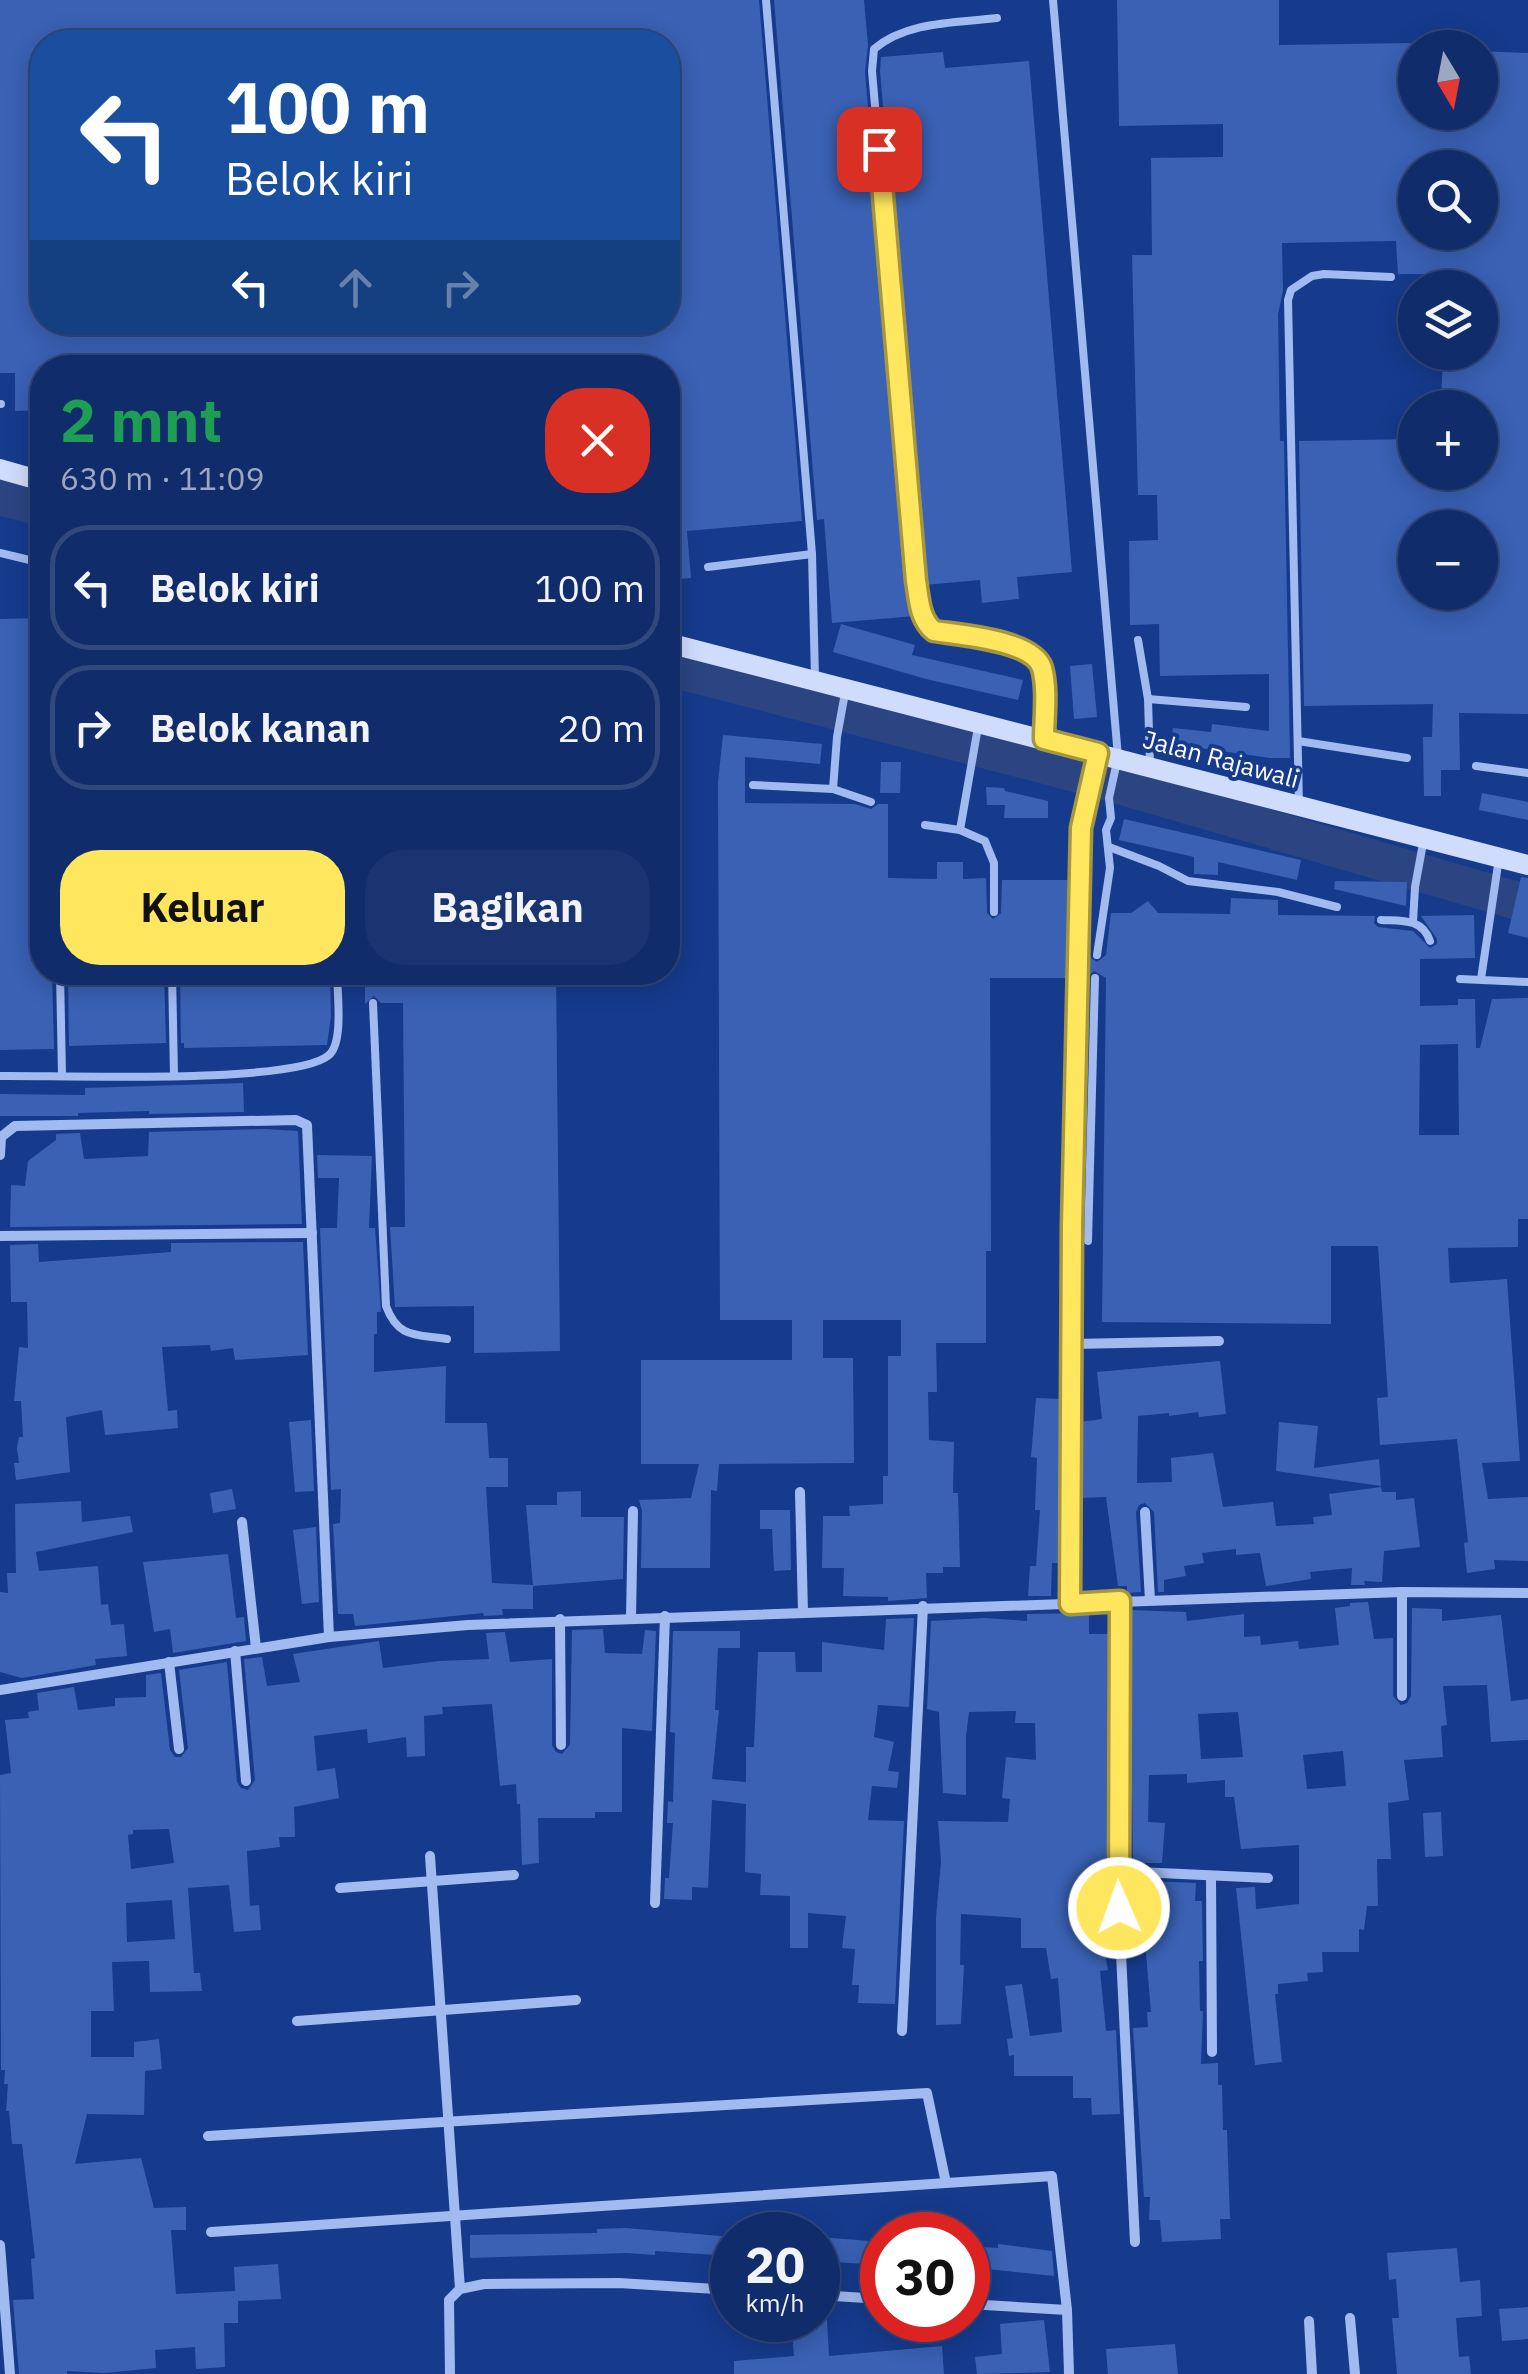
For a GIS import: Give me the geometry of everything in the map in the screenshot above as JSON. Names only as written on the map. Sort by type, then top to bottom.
[{"type":"street","points":[[0,470],[30,479]]},
{"type":"street","name":"Jalan Rajawali","points":[[680,646],[846,688],[977,730],[1044,739],[1103,761],[1150,766],[1424,838],[1498,865],[1528,866]]},
{"type":"street","points":[[1070,1604],[1080,848],[1086,805],[1103,761]]},
{"type":"street","points":[[0,1155],[1,1137],[15,1126],[304,1121],[309,1131],[329,1636]]},
{"type":"street","points":[[0,1236],[312,1233]]},
{"type":"street","points":[[1073,1344],[1219,1341]]},
{"type":"street","points":[[800,1492],[803,1612]]},
{"type":"street","points":[[631,1617],[633,1511]]},
{"type":"street","points":[[1145,1512],[1150,1600]]},
{"type":"street","points":[[242,1522],[256,1648]]},
{"type":"street","points":[[1402,1592],[1402,1696]]},
{"type":"street","points":[[0,1690],[329,1636],[560,1619],[1402,1592],[1528,1593]]},
{"type":"street","points":[[1120,1601],[1117,1871],[1135,2242]]},
{"type":"street","points":[[902,2031],[923,1606]]},
{"type":"street","points":[[655,1903],[665,1616]]},
{"type":"street","points":[[560,1619],[561,1745]]},
{"type":"street","points":[[235,1651],[246,1780]]},
{"type":"street","points":[[169,1662],[179,1749]]},
{"type":"street","points":[[430,1856],[460,2289]]},
{"type":"street","points":[[1117,1871],[1268,1878]]},
{"type":"street","points":[[340,1888],[514,1875]]},
{"type":"street","points":[[1211,1877],[1212,2052]]},
{"type":"street","points":[[298,2021],[576,2000]]},
{"type":"street","points":[[208,2136],[927,2092],[946,2183]]},
{"type":"street","points":[[211,2232],[1052,2176],[1067,2310],[1069,2374]]},
{"type":"street","points":[[0,2246],[10,2374]]},
{"type":"street","points":[[450,2374],[449,2300],[460,2289],[484,2284],[618,2283],[710,2289]]},
{"type":"street","points":[[990,2305],[1067,2310]]},
{"type":"street","points":[[1350,2318],[1355,2374]]},
{"type":"street","points":[[1309,2321],[1312,2374]]},
{"type":"lane","points":[[766,0],[812,554],[815,680]]},
{"type":"lane","points":[[1053,0],[1103,761],[1112,781],[1111,818],[1106,830],[1110,868],[1097,955]]},
{"type":"lane","points":[[997,18],[907,30],[887,38],[874,49],[872,71],[922,615],[934,631],[1004,643],[1036,658],[1042,666],[1044,739]]},
{"type":"lane","points":[[1299,805],[1288,300],[1291,290],[1312,276],[1390,277]]},
{"type":"lane","points":[[0,553],[30,560]]},
{"type":"lane","points":[[708,567],[812,554]]},
{"type":"lane","points":[[1138,640],[1148,698],[1150,766]]},
{"type":"lane","points":[[833,790],[846,688]]},
{"type":"lane","points":[[1148,698],[1246,707]]},
{"type":"lane","points":[[960,830],[977,730]]},
{"type":"lane","points":[[1298,741],[1408,758]]},
{"type":"lane","points":[[1476,766],[1528,773]]},
{"type":"lane","points":[[752,785],[833,790],[872,802]]},
{"type":"lane","points":[[925,826],[960,830],[985,841],[994,863],[994,912]]},
{"type":"lane","points":[[1413,922],[1414,887],[1424,838]]},
{"type":"lane","points":[[1109,847],[1188,882],[1278,892],[1337,907]]},
{"type":"lane","points":[[1481,979],[1498,865]]},
{"type":"lane","points":[[1382,920],[1413,922],[1426,930],[1430,940]]},
{"type":"lane","points":[[1088,1241],[1096,978]]},
{"type":"lane","points":[[1460,979],[1528,982]]},
{"type":"lane","points":[[60,985],[62,1075]]},
{"type":"lane","points":[[172,985],[174,1075]]},
{"type":"lane","points":[[0,1076],[247,1075],[310,1064],[329,1055],[338,1043],[337,985]]},
{"type":"lane","points":[[373,1003],[386,1306],[394,1324],[405,1332],[448,1339]]},
{"type":"building","points":[[0,0],[759,0],[802,521],[687,531],[691,578],[680,579],[680,355],[30,355],[30,410],[15,411],[15,373],[0,373]]},
{"type":"building","points":[[774,0],[864,0],[868,45],[865,72],[915,616],[832,623],[824,519],[817,520]]},
{"type":"building","points":[[1117,0],[1279,0],[1279,45],[1398,43],[1398,130],[1498,130],[1498,52],[1528,53],[1528,714],[1459,713],[1460,770],[1441,770],[1441,796],[1424,796],[1423,737],[1432,737],[1433,704],[1304,706],[1299,441],[1398,439],[1398,490],[1498,490],[1498,390],[1442,390],[1442,370],[1498,370],[1498,270],[1398,270],[1398,274],[1396,241],[1282,243],[1283,291],[1278,314],[1290,758],[1171,744],[1173,728],[1211,732],[1212,724],[1269,731],[1269,674],[1160,676],[1159,624],[1130,625],[1129,541],[1158,540],[1157,495],[1138,495],[1132,255],[1152,255],[1151,158],[1223,157],[1223,124],[1119,126]]},
{"type":"building","points":[[943,52],[945,68],[1029,61],[1072,572],[1017,577],[1019,599],[982,603],[980,580],[924,585],[923,580],[880,71],[881,57]]},
{"type":"building","points":[[30,618],[30,985],[52,985],[54,1049],[0,1050],[0,619]]},
{"type":"building","points":[[841,624],[915,645],[912,655],[1023,680],[1018,700],[833,652]]},
{"type":"building","points":[[1092,664],[1097,717],[1074,719],[1070,666]]},
{"type":"building","points":[[723,735],[822,744],[820,764],[745,757],[745,803],[855,804],[871,809],[888,804],[888,878],[937,879],[937,862],[963,862],[963,879],[986,878],[987,913],[993,919],[1001,913],[1002,880],[1071,880],[1069,978],[990,978],[991,1251],[986,1251],[986,1343],[936,1343],[937,1392],[928,1392],[929,1440],[954,1442],[953,1493],[958,1493],[960,1567],[926,1573],[927,1598],[888,1601],[888,1597],[843,1596],[844,1568],[822,1568],[823,1516],[850,1516],[849,1506],[883,1504],[883,1476],[888,1476],[888,1356],[901,1356],[901,1320],[823,1320],[823,1358],[853,1358],[854,1463],[719,1464],[717,1491],[711,1490],[710,1568],[641,1568],[639,1500],[691,1498],[699,1464],[641,1464],[641,1360],[792,1360],[792,1320],[720,1320],[718,782]]},
{"type":"building","points":[[881,762],[901,762],[900,793],[880,793]]},
{"type":"building","points":[[986,787],[1048,801],[1048,818],[1004,818],[1005,805],[987,805]]},
{"type":"building","points":[[1482,793],[1528,802],[1528,820],[1479,810]]},
{"type":"building","points":[[1124,819],[1301,860],[1297,880],[1218,862],[1218,875],[1194,874],[1194,857],[1119,840]]},
{"type":"building","points":[[1521,877],[1528,878],[1528,938],[1508,933]]},
{"type":"building","points":[[1335,881],[1407,882],[1406,906],[1334,889]]},
{"type":"building","points":[[1231,898],[1278,900],[1278,915],[1375,916],[1378,927],[1413,931],[1430,948],[1437,944],[1437,939],[1421,916],[1474,915],[1475,958],[1420,959],[1420,1006],[1458,1005],[1458,999],[1475,999],[1476,1048],[1480,1048],[1492,999],[1528,998],[1528,1219],[1518,1219],[1518,1247],[1448,1248],[1450,1283],[1507,1279],[1520,1461],[1482,1463],[1488,1499],[1528,1497],[1528,1561],[1494,1560],[1495,1569],[1467,1573],[1464,1543],[1468,1542],[1457,1439],[1380,1445],[1377,1398],[1388,1397],[1378,1246],[1331,1246],[1331,1324],[1102,1322],[1106,978],[1094,971],[1086,978],[1087,955],[1097,962],[1106,955],[1111,913],[1131,913],[1148,901],[1158,913],[1230,914]],"holes":[[[1458,1044],[1459,1135],[1419,1135],[1420,1045]]]},
{"type":"building","points":[[68,985],[164,985],[166,1043],[69,1046]]},
{"type":"building","points":[[180,985],[330,985],[327,1045],[184,1048]]},
{"type":"building","points":[[365,985],[556,985],[560,1351],[474,1353],[474,1306],[395,1307],[390,1227],[405,1227],[403,1003],[381,1003],[374,996],[365,1004]]},
{"type":"building","points":[[243,1083],[244,1112],[0,1116],[0,1094],[85,1095],[85,1088]]},
{"type":"building","points":[[298,1131],[302,1224],[10,1227],[11,1185],[25,1186],[28,1161],[56,1140],[56,1134],[80,1133],[84,1159],[148,1156],[149,1132]]},
{"type":"building","points":[[317,1155],[372,1156],[369,1228],[375,1228],[381,1312],[377,1312],[374,1334],[374,1372],[446,1366],[445,1423],[487,1423],[489,1458],[508,1458],[508,1487],[486,1487],[492,1583],[533,1585],[533,1609],[502,1609],[503,1615],[483,1613],[355,1626],[353,1614],[338,1614],[333,1524],[340,1523],[341,1489],[331,1490],[320,1228],[337,1228],[339,1178],[318,1178]]},
{"type":"building","points":[[303,1242],[308,1355],[235,1360],[233,1348],[211,1351],[210,1345],[162,1347],[168,1411],[177,1410],[178,1428],[105,1435],[102,1410],[66,1417],[70,1472],[16,1480],[14,1463],[19,1463],[17,1448],[19,1437],[23,1437],[21,1401],[14,1401],[19,1347],[28,1348],[27,1302],[11,1302],[10,1245],[38,1244],[39,1262],[171,1252],[171,1243]]},
{"type":"building","points":[[1220,1361],[1226,1414],[1138,1416],[1137,1483],[1172,1482],[1171,1458],[1213,1453],[1223,1507],[1273,1502],[1276,1526],[1314,1524],[1313,1517],[1332,1515],[1329,1494],[1381,1487],[1382,1492],[1396,1492],[1396,1500],[1414,1498],[1420,1547],[1384,1551],[1382,1582],[1351,1585],[1352,1568],[1310,1572],[1311,1579],[1266,1586],[1260,1553],[1236,1555],[1236,1549],[1202,1553],[1204,1563],[1184,1566],[1186,1576],[1164,1580],[1164,1592],[1158,1592],[1154,1512],[1145,1503],[1136,1512],[1141,1592],[1127,1593],[1127,1586],[1118,1586],[1106,1497],[1079,1498],[1080,1422],[1102,1419],[1097,1372]]},
{"type":"building","points":[[1036,1398],[1062,1399],[1061,1563],[1052,1563],[1051,1596],[1028,1596],[1030,1566],[1036,1566],[1040,1510],[1035,1510],[1037,1458],[1031,1457]]},
{"type":"building","points":[[311,1420],[314,1491],[295,1492],[289,1422]]},
{"type":"building","points":[[1279,1422],[1318,1426],[1314,1468],[1379,1459],[1381,1486],[1276,1471]]},
{"type":"building","points":[[232,1489],[236,1509],[213,1513],[210,1493]]},
{"type":"building","points":[[581,1491],[581,1517],[624,1517],[623,1579],[533,1586],[526,1505],[557,1505],[557,1492]]},
{"type":"building","points":[[81,1501],[82,1522],[130,1516],[133,1532],[36,1552],[39,1571],[98,1566],[101,1605],[108,1604],[111,1625],[124,1624],[127,1656],[95,1659],[96,1665],[22,1678],[0,1672],[0,1592],[8,1593],[7,1573],[16,1573],[15,1504]]},
{"type":"building","points":[[760,1510],[790,1510],[791,1570],[774,1571],[772,1529],[760,1529]]},
{"type":"building","points":[[316,1527],[319,1602],[302,1604],[293,1530]]},
{"type":"building","points":[[228,1554],[236,1618],[244,1617],[246,1641],[173,1653],[170,1629],[154,1632],[143,1562]]},
{"type":"building","points":[[1368,1602],[1374,1639],[1393,1638],[1393,1696],[1401,1705],[1411,1696],[1412,1608],[1442,1609],[1442,1621],[1501,1615],[1511,1701],[1528,1699],[1528,1740],[1491,1742],[1487,1685],[1443,1686],[1447,1725],[1441,1726],[1443,1757],[1404,1760],[1409,1800],[1388,1803],[1391,1859],[1377,1859],[1378,1906],[1367,1906],[1364,1930],[1359,1929],[1359,1952],[1322,1952],[1323,1972],[1307,1973],[1308,1981],[1278,1984],[1275,1994],[1282,2062],[1255,2065],[1236,1888],[1255,1887],[1256,1909],[1299,1904],[1299,1845],[1241,1849],[1234,1797],[1225,1797],[1225,1780],[1187,1783],[1187,1774],[1149,1775],[1148,1822],[1165,1823],[1162,1863],[1133,1863],[1132,1793],[1127,1792],[1128,1634],[1132,1634],[1129,1610],[1186,1612],[1187,1621],[1244,1614],[1244,1637],[1260,1636],[1261,1645],[1298,1641],[1299,1649],[1339,1645],[1335,1608]],"holes":[[[1238,1712],[1243,1757],[1201,1759],[1198,1714]],[[1343,1751],[1346,1786],[1307,1789],[1303,1755]]]},
{"type":"building","points":[[1089,1613],[1089,1634],[1111,1634],[1109,1832],[1106,1865],[1097,1864],[1093,1902],[1102,1903],[1100,1927],[1108,1970],[1100,1971],[1106,2031],[1116,2030],[1120,2114],[1092,2115],[1091,2098],[1073,2098],[1073,2076],[1014,2076],[1014,2055],[1009,2056],[1007,2039],[1013,2038],[1005,1986],[1022,1984],[1030,2036],[1062,2032],[1058,1978],[1051,1979],[1046,1948],[1021,1948],[1021,1918],[961,1914],[961,2024],[936,2025],[936,1917],[941,1862],[938,1821],[1008,1822],[1010,1799],[1002,1798],[1006,1757],[1036,1760],[1035,1723],[1015,1723],[1016,1711],[969,1712],[966,1795],[943,1793],[939,1712],[927,1709],[931,1621],[1027,1621],[1027,1614]]},
{"type":"building","points":[[914,1618],[909,1707],[878,1705],[874,1737],[894,1742],[888,1771],[899,1772],[897,1788],[872,1786],[868,1820],[904,1821],[895,2004],[858,2003],[859,1985],[852,1985],[855,1949],[842,1948],[846,1916],[808,1913],[808,1948],[790,1948],[790,1896],[760,1895],[761,1874],[745,1872],[746,1804],[712,1800],[708,1888],[692,1887],[692,1900],[664,1899],[673,1823],[667,1823],[668,1801],[673,1802],[673,1631],[740,1631],[740,1648],[718,1648],[715,1710],[719,1710],[712,1779],[746,1782],[746,1747],[754,1747],[758,1652],[795,1652],[796,1672],[822,1672],[822,1642],[884,1650],[886,1619]]},
{"type":"building","points":[[603,1629],[605,1653],[642,1654],[645,1630],[656,1631],[652,1731],[622,1728],[622,1812],[595,1812],[595,1818],[538,1818],[539,1863],[522,1865],[520,1804],[516,1784],[500,1786],[492,1704],[442,1707],[443,1714],[424,1716],[425,1756],[407,1757],[406,1737],[368,1743],[367,1729],[314,1736],[317,1771],[335,1768],[339,1798],[294,1807],[295,1837],[279,1837],[280,1847],[247,1851],[250,1906],[259,1905],[261,1930],[234,1932],[229,1885],[188,1888],[194,1973],[200,1973],[202,1991],[150,1992],[149,1961],[112,1962],[114,2011],[91,2011],[91,2057],[134,2057],[134,2042],[159,2039],[162,2069],[145,2071],[144,2115],[87,2114],[75,2164],[141,2158],[154,2208],[186,2207],[186,2230],[171,2230],[176,2294],[235,2291],[234,2267],[278,2264],[281,2299],[238,2301],[238,2323],[224,2323],[225,2367],[196,2369],[195,2347],[155,2350],[156,2368],[19,2374],[13,2300],[34,2299],[31,2259],[35,2258],[22,2144],[12,2144],[6,2111],[8,2084],[4,2084],[5,2070],[1,2070],[0,1775],[11,1773],[5,1720],[29,1718],[28,1712],[39,1710],[37,1693],[74,1687],[78,1710],[115,1706],[115,1698],[146,1697],[146,1675],[161,1673],[170,1750],[175,1757],[181,1757],[188,1748],[179,1670],[227,1662],[237,1782],[248,1790],[255,1780],[244,1659],[262,1657],[267,1686],[300,1682],[293,1654],[379,1641],[383,1668],[489,1659],[486,1633],[505,1632],[510,1662],[552,1659],[552,1745],[562,1754],[570,1745],[572,1630]],"holes":[[[169,1829],[174,1863],[131,1869],[128,1835],[133,1830]],[[172,1900],[175,1939],[127,1942],[126,1903]]]},
{"type":"building","points":[[1441,1812],[1443,1856],[1425,1857],[1423,1813]]},
{"type":"building","points":[[1147,1881],[1196,1883],[1195,1901],[1202,1901],[1201,2064],[1218,2063],[1223,2130],[1227,2130],[1230,2219],[1220,2219],[1221,2239],[1162,2242],[1160,2220],[1149,2220],[1150,2197],[1144,2197],[1133,2028],[1148,2027],[1147,2012],[1151,2012],[1145,1942],[1135,1941],[1134,1902],[1146,1901]]},
{"type":"building","points":[[597,2229],[710,2235],[710,2255],[655,2251],[655,2255],[470,2258],[470,2235],[597,2233]]},
{"type":"building","points":[[840,2239],[860,2240],[860,2264],[840,2262]]},
{"type":"building","points":[[998,2244],[1052,2251],[1054,2276],[990,2269],[990,2247],[998,2248]]},
{"type":"building","points":[[1457,2248],[1460,2282],[1480,2280],[1482,2316],[1456,2318],[1459,2357],[1469,2356],[1471,2374],[1397,2374],[1392,2318],[1399,2318],[1396,2279],[1389,2280],[1387,2253]]},
{"type":"building","points":[[1528,2307],[1528,2339],[1502,2341],[1499,2309]]},
{"type":"building","points":[[1044,2320],[1050,2372],[977,2374],[975,2357],[1002,2354],[1000,2324]]},
{"type":"building","points":[[793,2342],[828,2342],[829,2356],[942,2346],[944,2374],[734,2374],[734,2361],[794,2356]]},
{"type":"building","points":[[1175,2344],[1178,2374],[1108,2374],[1106,2349]]},
{"type":"waterway","points":[[0,496],[30,504]]},
{"type":"waterway","points":[[680,670],[1095,778],[1528,904]]},
{"type":"route","points":[[879,149],[922,615],[934,631],[1026,650],[1042,666],[1044,739],[1098,753],[1081,828],[1072,1226],[1070,1604],[1120,1601],[1119,1908]]}]
